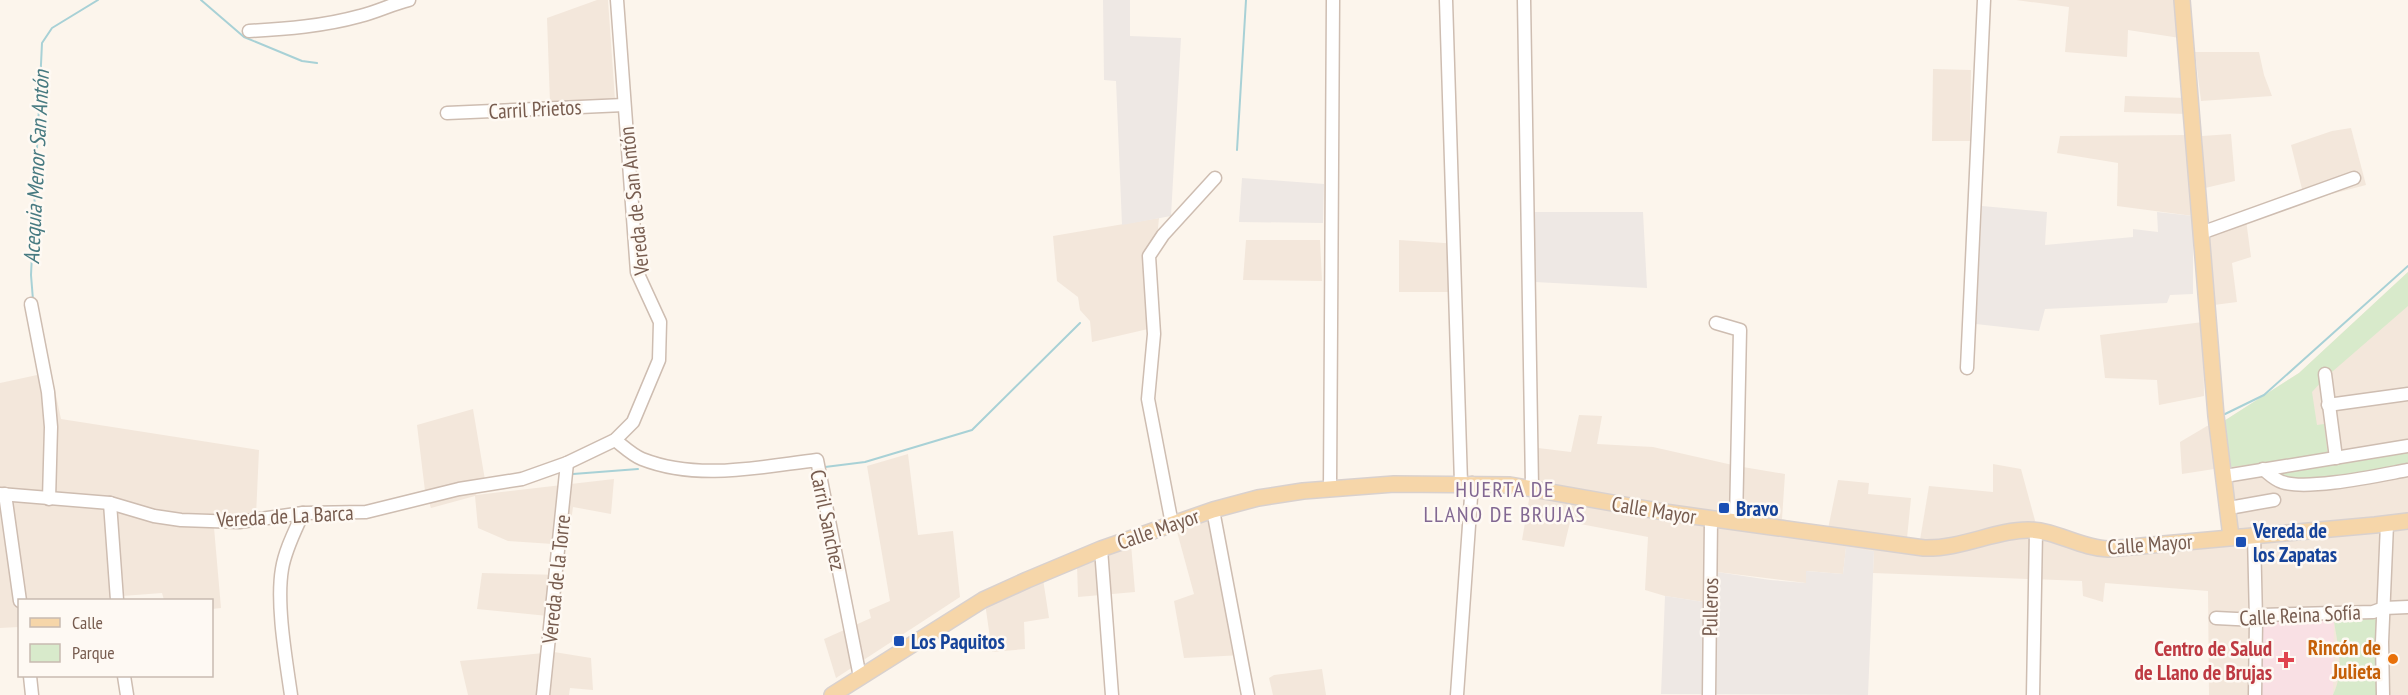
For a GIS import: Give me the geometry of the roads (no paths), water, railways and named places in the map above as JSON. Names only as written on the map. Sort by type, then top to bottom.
[{"type":"main road","points":[[2182,0],[2216,416],[2232,537]]},
{"type":"main road","name":"Calle Mayor","points":[[832,695],[983,600],[1101,549],[1213,510],[1267,496],[1330,488],[1374,484],[1467,483],[1532,487],[1622,505],[1711,519],[1924,548],[1952,547],[2017,531],[2036,531],[2098,548],[2408,521]]},
{"type":"street","points":[[249,31],[319,25],[362,16],[409,0]]},
{"type":"street","name":"Vereda de San Antón","points":[[567,463],[615,440],[633,422],[659,360],[660,322],[637,272],[617,0]]},
{"type":"street","points":[[1330,488],[1333,0]]},
{"type":"street","points":[[1446,0],[1467,483],[1457,695]]},
{"type":"street","points":[[1524,0],[1532,487]]},
{"type":"street","points":[[1967,368],[1984,0]]},
{"type":"street","name":"Carril Prietos","points":[[447,113],[624,105]]},
{"type":"street","points":[[1172,524],[1148,399],[1154,334],[1149,256],[1163,235],[1215,178]]},
{"type":"street","points":[[2201,233],[2355,178]]},
{"type":"street","points":[[31,304],[48,392],[51,427],[49,499]]},
{"type":"street","points":[[1716,323],[1740,330],[1736,522]]},
{"type":"street","points":[[2325,374],[2336,458]]},
{"type":"street","points":[[2328,405],[2408,394]]},
{"type":"street","name":"Carril Sanchez","points":[[615,440],[641,458],[687,470],[735,471],[817,460],[860,677]]},
{"type":"street","points":[[2225,476],[2408,446]]},
{"type":"street","name":"Vereda de La Barca","points":[[2,494],[110,503],[154,516],[181,520],[239,522],[303,513],[366,512],[459,489],[522,479],[567,463]]},
{"type":"street","name":"Vereda de la Torre","points":[[543,695],[567,463]]},
{"type":"street","points":[[2263,469],[2281,482],[2290,483],[2326,483],[2408,470]]},
{"type":"street","points":[[2,494],[20,599]]},
{"type":"street","points":[[2229,507],[2274,500]]},
{"type":"street","points":[[110,503],[117,599]]},
{"type":"street","points":[[1213,510],[1248,695]]},
{"type":"street","points":[[291,695],[281,607],[281,571],[289,544],[303,513]]},
{"type":"street","name":"Pulleros","points":[[1708,695],[1711,519]]},
{"type":"street","points":[[2383,695],[2382,642],[2387,524]]},
{"type":"street","points":[[2033,695],[2036,531]]},
{"type":"street","points":[[2254,535],[2255,695]]},
{"type":"street","points":[[1101,549],[1112,695]]},
{"type":"street","name":"Calle Reina Sofía","points":[[2216,618],[2256,620],[2261,615],[2373,612],[2384,608],[2408,607]]},
{"type":"street","points":[[30,677],[32,695]]},
{"type":"street","points":[[124,677],[127,695]]},
{"type":"waterway","name":"Acequia Menor San Antón","points":[[33,300],[31,275],[42,43],[52,28],[98,0]]},
{"type":"waterway","name":"Acequia Menor San Antón","points":[[201,0],[244,37],[302,61],[317,63]]},
{"type":"waterway","points":[[1237,150],[1246,0]]},
{"type":"waterway","points":[[2221,416],[2264,395],[2408,266]]},
{"type":"waterway","points":[[825,467],[865,462],[972,430],[1080,323]]},
{"type":"waterway","points":[[573,474],[638,469]]},
{"type":"place","name":"Bravo","points":[[1724,508]]},
{"type":"place","name":"Vereda de los Zapatas","points":[[2241,542]]},
{"type":"place","name":"Los Paquitos","points":[[899,641]]},
{"type":"place","name":"Rincón de Julieta","points":[[2393,659]]},
{"type":"place","name":"Centro de Salud de Llano de Brujas","points":[[2286,660]]},
{"type":"district","name":"HUERTA DE LLANO DE BRUJAS","points":[[1505,502]]}]
